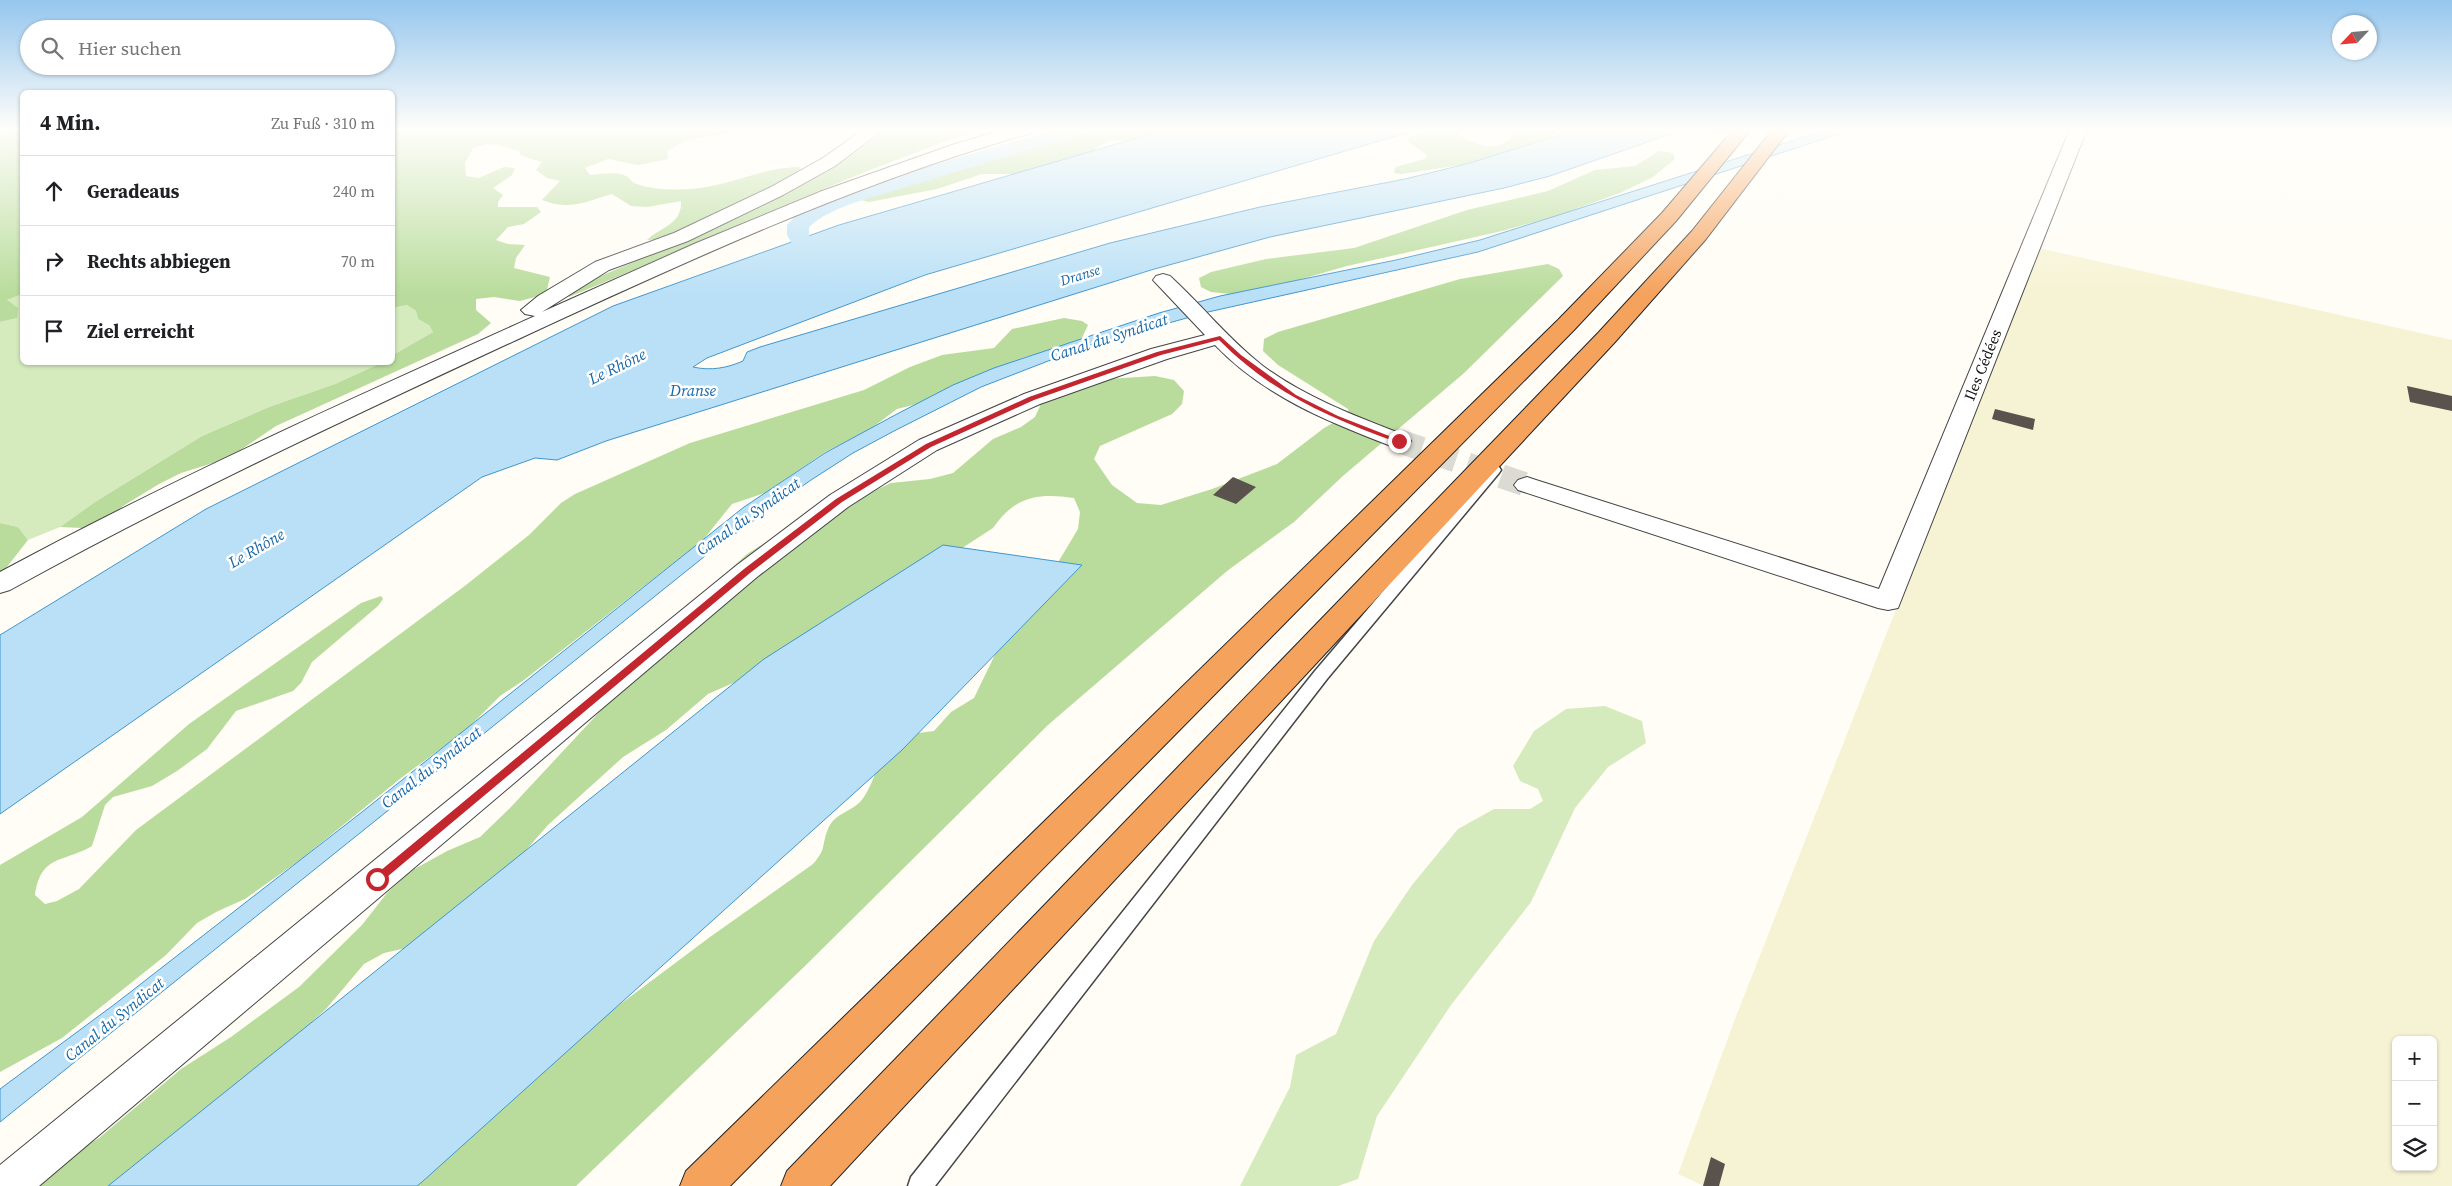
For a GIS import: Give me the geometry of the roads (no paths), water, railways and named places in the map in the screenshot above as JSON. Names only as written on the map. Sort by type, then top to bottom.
[{"type":"highway","points":[[701,1186],[1566,325],[1669,217],[1696,184]]},
{"type":"highway","points":[[802,1186],[1607,337],[1699,236],[1739,184]]},
{"type":"street","points":[[526,328],[524,318],[545,300],[602,266],[680,238],[789,184]]},
{"type":"street","points":[[0,584],[126,516],[348,410],[656,267],[796,207],[856,184]]},
{"type":"street","name":"Iles Cédées","points":[[1527,485],[1888,601],[2057,184]]},
{"type":"street","points":[[1169,285],[1239,356],[1293,396],[1336,418],[1399,441]]},
{"type":"street","points":[[7,1186],[747,571],[839,500],[928,445],[1032,398],[1215,333]]},
{"type":"lane","points":[[920,1186],[1321,675],[1607,337]]},
{"type":"lane","points":[[695,1186],[772,1115]]},
{"type":"water","points":[[978,184],[1232,184],[925,275],[707,358],[693,367],[713,369],[731,365],[743,361],[747,352],[760,347],[1110,243],[1260,207],[1377,184],[1518,184],[1270,237],[1151,270],[606,441],[557,460],[535,458],[482,477],[0,814],[0,635],[206,509],[613,306],[839,225]]},
{"type":"water","name":"Canal du Syndicat","points":[[1655,184],[1685,184],[1478,252],[1208,312],[1087,346],[981,387],[853,453],[811,480],[715,548],[0,1122],[0,1089],[115,1004],[362,812],[744,507],[825,453],[953,385],[994,368],[1159,313],[1220,296],[1396,260],[1480,240]]},
{"type":"water","points":[[943,545],[1082,565],[902,750],[417,1186],[108,1186],[764,659]]},
{"type":"waterway","points":[[817,269],[798,235],[798,225],[811,213],[843,200],[893,184]]},
{"type":"tunnel","points":[[1399,441],[1527,485]]},
{"type":"water label","name":"Dranse","points":[[1080,275]]},
{"type":"water label","name":"Le Rhône","points":[[617,366]]},
{"type":"water label","name":"Dranse","points":[[693,390]]},
{"type":"water label","name":"Le Rhône","points":[[256,548]]}]
